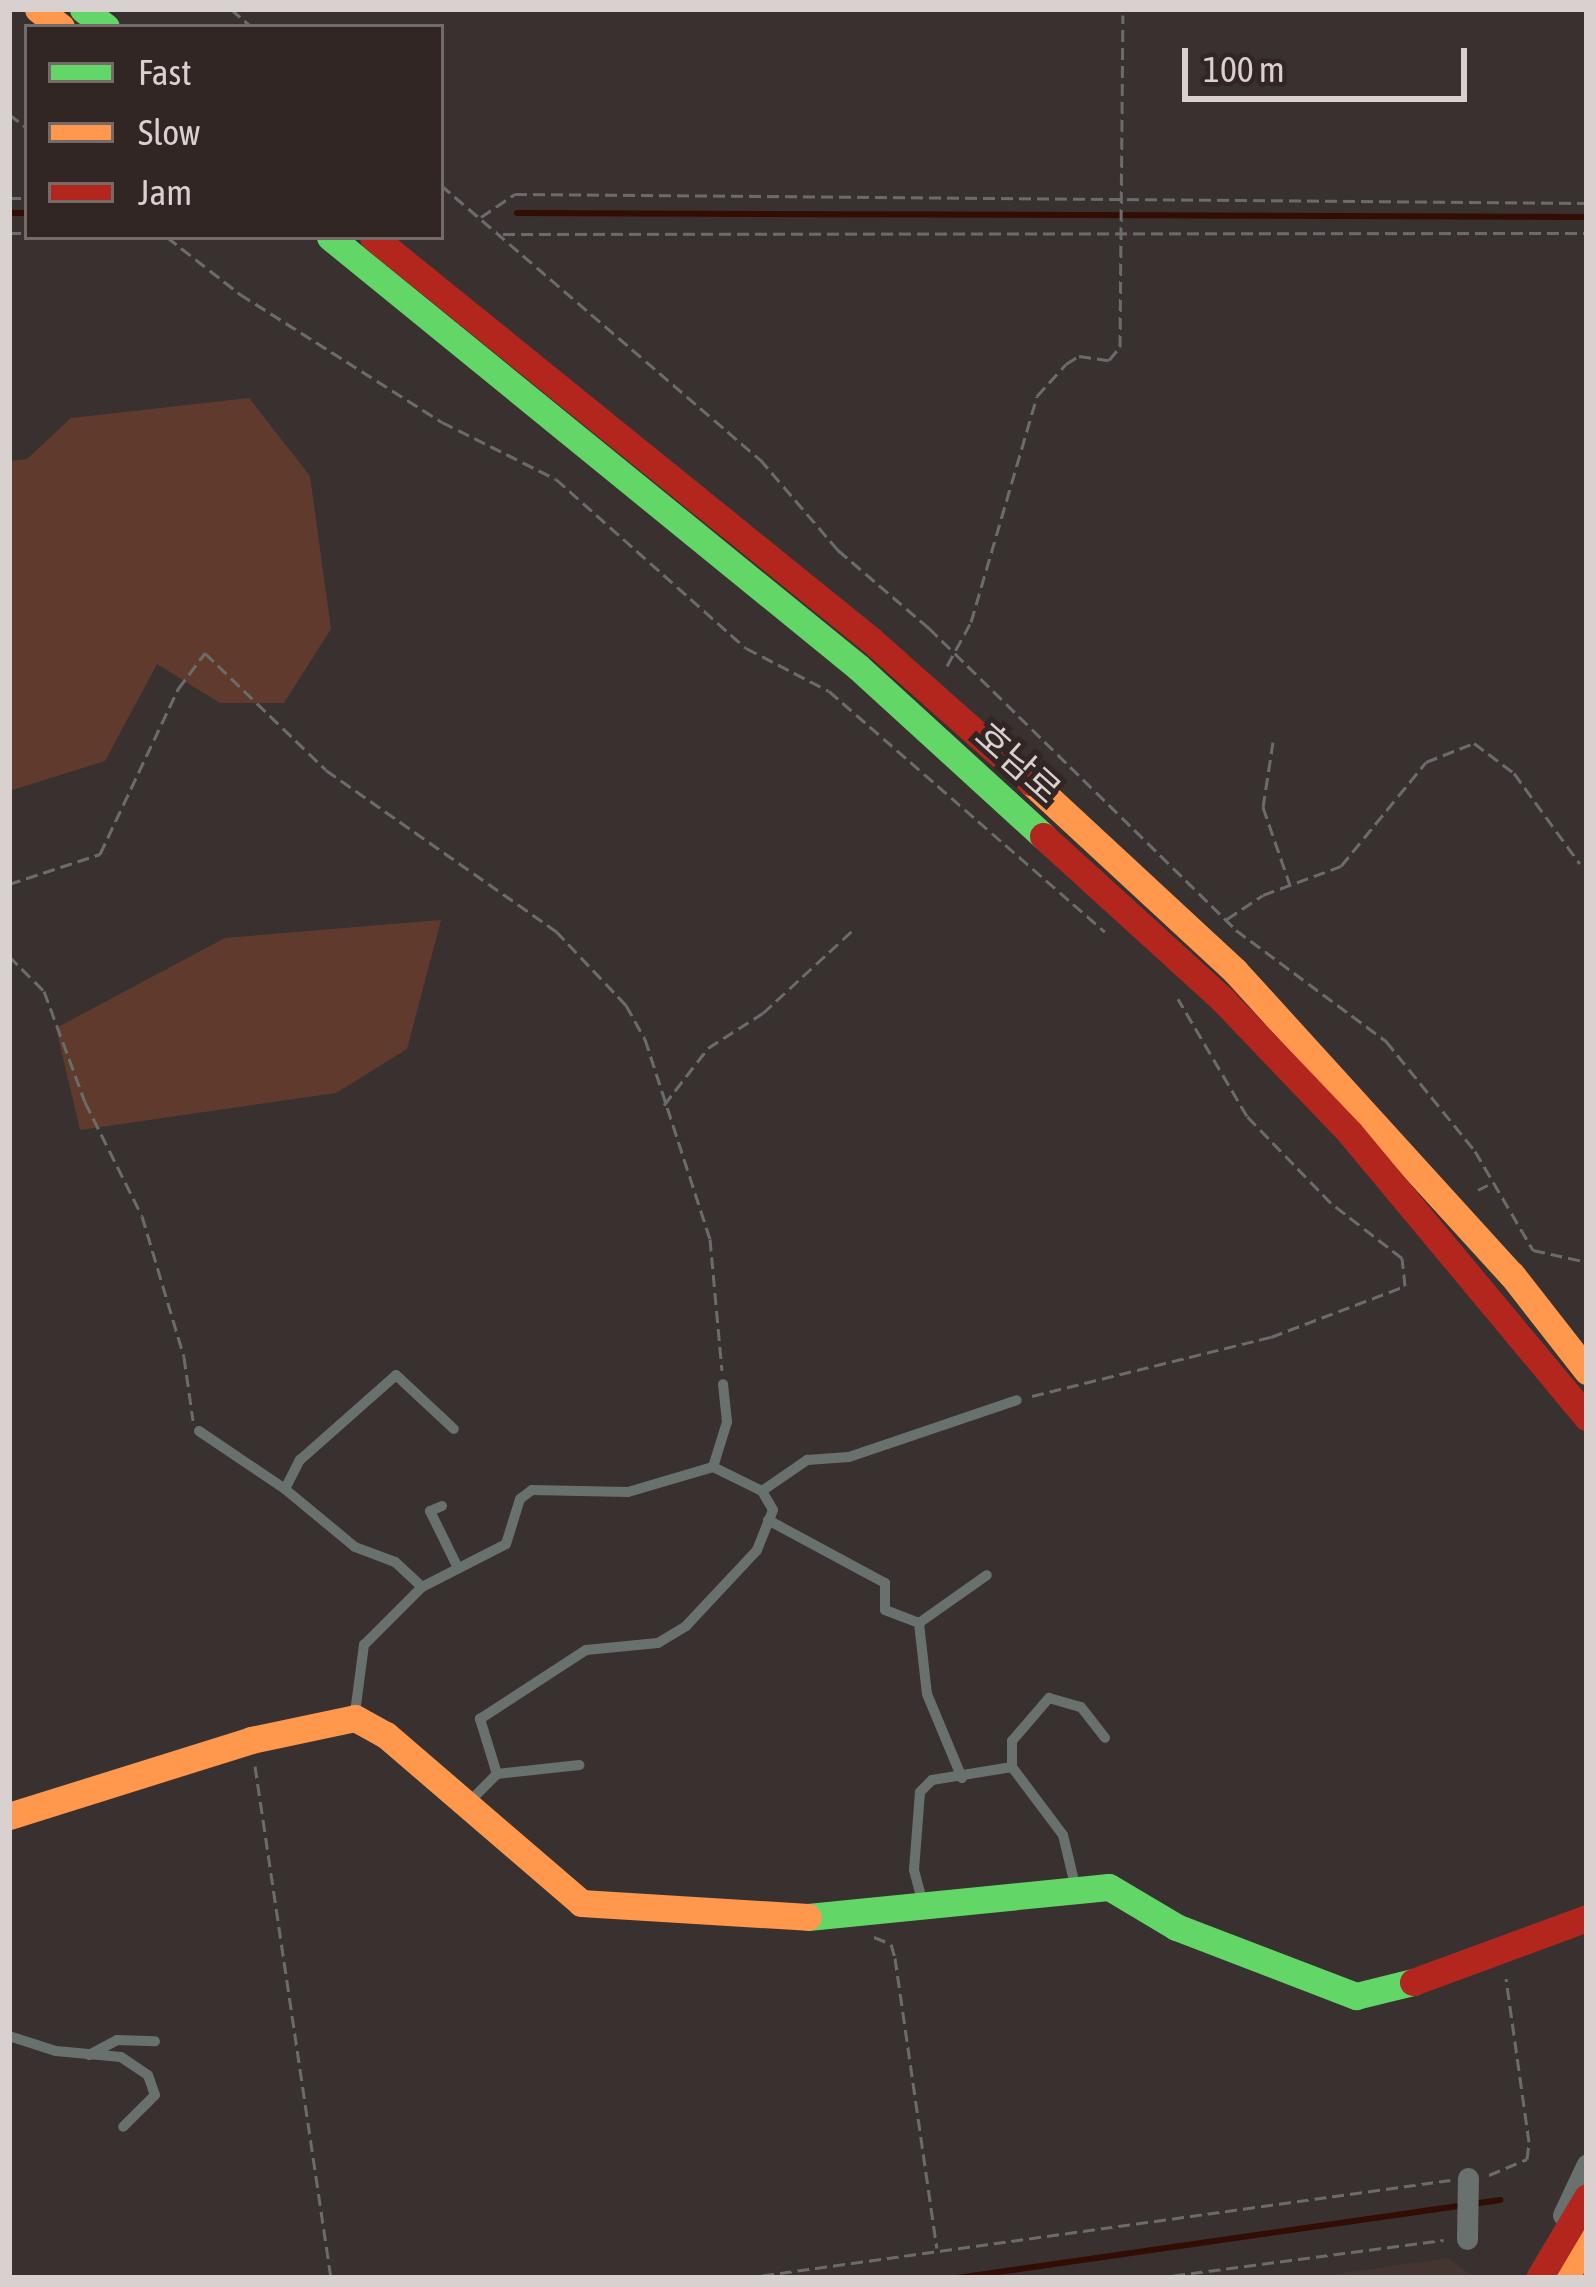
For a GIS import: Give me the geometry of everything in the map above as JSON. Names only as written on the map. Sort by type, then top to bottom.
[{"type":"main road","name":"호남로","points":[[334,240],[858,667],[1223,1000],[1350,1133],[1587,1417]]},
{"type":"main road","name":"호남로","points":[[377,240],[871,640],[1111,853],[1234,971],[1512,1275],[1587,1371]]},
{"type":"main road","points":[[9,1816],[251,1740],[355,1718],[468,1803],[581,1903],[695,1919],[830,1914],[1108,1887],[1176,1927],[1356,1996],[1423,1982],[1587,1918]]},
{"type":"main road","points":[[1539,2278],[1583,2218]]},
{"type":"main road","points":[[1565,2278],[1583,2218]]},
{"type":"street","points":[[1583,2218],[1561,2215],[1587,2164]]},
{"type":"street","points":[[1467,2183],[1467,2232]]},
{"type":"lane","points":[[286,1489],[300,1460],[396,1376],[454,1429]]},
{"type":"lane","points":[[713,1467],[727,1422],[723,1384]]},
{"type":"lane","points":[[762,1491],[807,1460],[849,1457],[1017,1400]]},
{"type":"lane","points":[[199,1431],[286,1489],[355,1547],[395,1562],[422,1587]]},
{"type":"lane","points":[[355,1718],[364,1645],[422,1587],[506,1544],[520,1499],[532,1490],[628,1492],[713,1467],[762,1491],[773,1510],[757,1550],[686,1626],[658,1643],[586,1650],[555,1664],[480,1719],[497,1774]]},
{"type":"lane","points":[[442,1507],[430,1511],[458,1568]]},
{"type":"lane","points":[[768,1520],[885,1583],[885,1610],[919,1623]]},
{"type":"lane","points":[[919,1623],[987,1576]]},
{"type":"lane","points":[[919,1623],[927,1694],[962,1778]]},
{"type":"lane","points":[[1075,1888],[1063,1835],[1012,1767],[1019,1726],[1049,1698],[1081,1707],[1105,1738]]},
{"type":"lane","points":[[468,1803],[497,1774],[580,1765]]},
{"type":"lane","points":[[922,1903],[914,1870],[920,1792],[932,1780],[1012,1767]]},
{"type":"lane","points":[[9,2036],[89,2055],[121,2057],[148,2075],[155,2095],[124,2127]]},
{"type":"lane","points":[[89,2055],[96,2044],[155,2041]]},
{"type":"path","points":[[947,666],[956,655],[1036,396],[1078,356],[1109,360],[1120,346],[1123,15]]},
{"type":"path","points":[[444,188],[760,459],[838,550],[956,655],[1226,920],[1386,1041],[1435,1095],[1533,1250],[1587,1262]]},
{"type":"path","points":[[480,218],[515,194],[1587,203]]},
{"type":"path","points":[[502,233],[1587,233]]},
{"type":"path","points":[[170,240],[240,294],[442,422],[556,479],[746,648],[829,691],[1118,943]]},
{"type":"path","points":[[9,884],[100,854],[178,689],[205,652],[326,770],[556,931],[599,971],[645,1039],[710,1239],[723,1384]]},
{"type":"path","points":[[1273,742],[1263,807],[1290,885]]},
{"type":"path","points":[[1226,920],[1290,885],[1341,866],[1426,762],[1474,743],[1514,773],[1580,864]]},
{"type":"path","points":[[664,1106],[708,1048],[763,1013],[855,928]]},
{"type":"path","points":[[9,956],[44,991],[86,1102],[142,1216],[184,1357],[185,1405],[199,1431]]},
{"type":"path","points":[[1017,1400],[1270,1336],[1405,1286],[1402,1258],[1331,1203],[1247,1116],[1170,986]]},
{"type":"path","points":[[1478,1190],[1489,1184]]},
{"type":"path","points":[[1402,1258],[1413,1248]]},
{"type":"path","points":[[251,1740],[331,2278]]},
{"type":"path","points":[[830,1914],[838,1928],[891,1944],[938,2250]]},
{"type":"path","points":[[744,2278],[1467,2183],[1508,2173],[1527,2159],[1502,1950]]},
{"type":"path","points":[[1155,2278],[1467,2232]]},
{"type":"shaded area","points":[[249,398],[310,476],[331,629],[284,703],[220,703],[157,664],[105,761],[9,791],[9,461],[27,459],[71,418]]},
{"type":"shaded area","points":[[441,920],[407,1049],[336,1093],[80,1130],[56,1028],[225,938]]},
{"type":"shaded area","points":[[1448,2258],[1475,2278],[1307,2278]]},
{"type":"waterway","points":[[9,213],[24,213]]},
{"type":"waterway","points":[[517,213],[1587,217]]},
{"type":"waterway","points":[[957,2278],[1500,2200]]},
{"type":"traffic: fast","points":[[83,9],[102,24]]},
{"type":"traffic: fast","points":[[334,240],[858,667],[1043,836]]},
{"type":"traffic: fast","points":[[808,1917],[1109,1887],[1176,1927],[1356,1996],[1413,1982]]},
{"type":"traffic: slow","points":[[38,9],[57,24]]},
{"type":"traffic: slow","points":[[1031,782],[1235,971],[1512,1275],[1587,1371]]},
{"type":"traffic: slow","points":[[9,1816],[251,1740],[355,1718],[386,1735],[581,1903],[808,1917]]},
{"type":"traffic: slow","points":[[1565,2278],[1587,2239]]},
{"type":"traffic: jam","points":[[377,240],[871,640],[1031,782]]},
{"type":"traffic: jam","points":[[1043,836],[1223,1000],[1350,1133],[1587,1417]]},
{"type":"traffic: jam","points":[[1413,1982],[1587,1918]]},
{"type":"traffic: jam","points":[[1539,2278],[1587,2197]]}]
